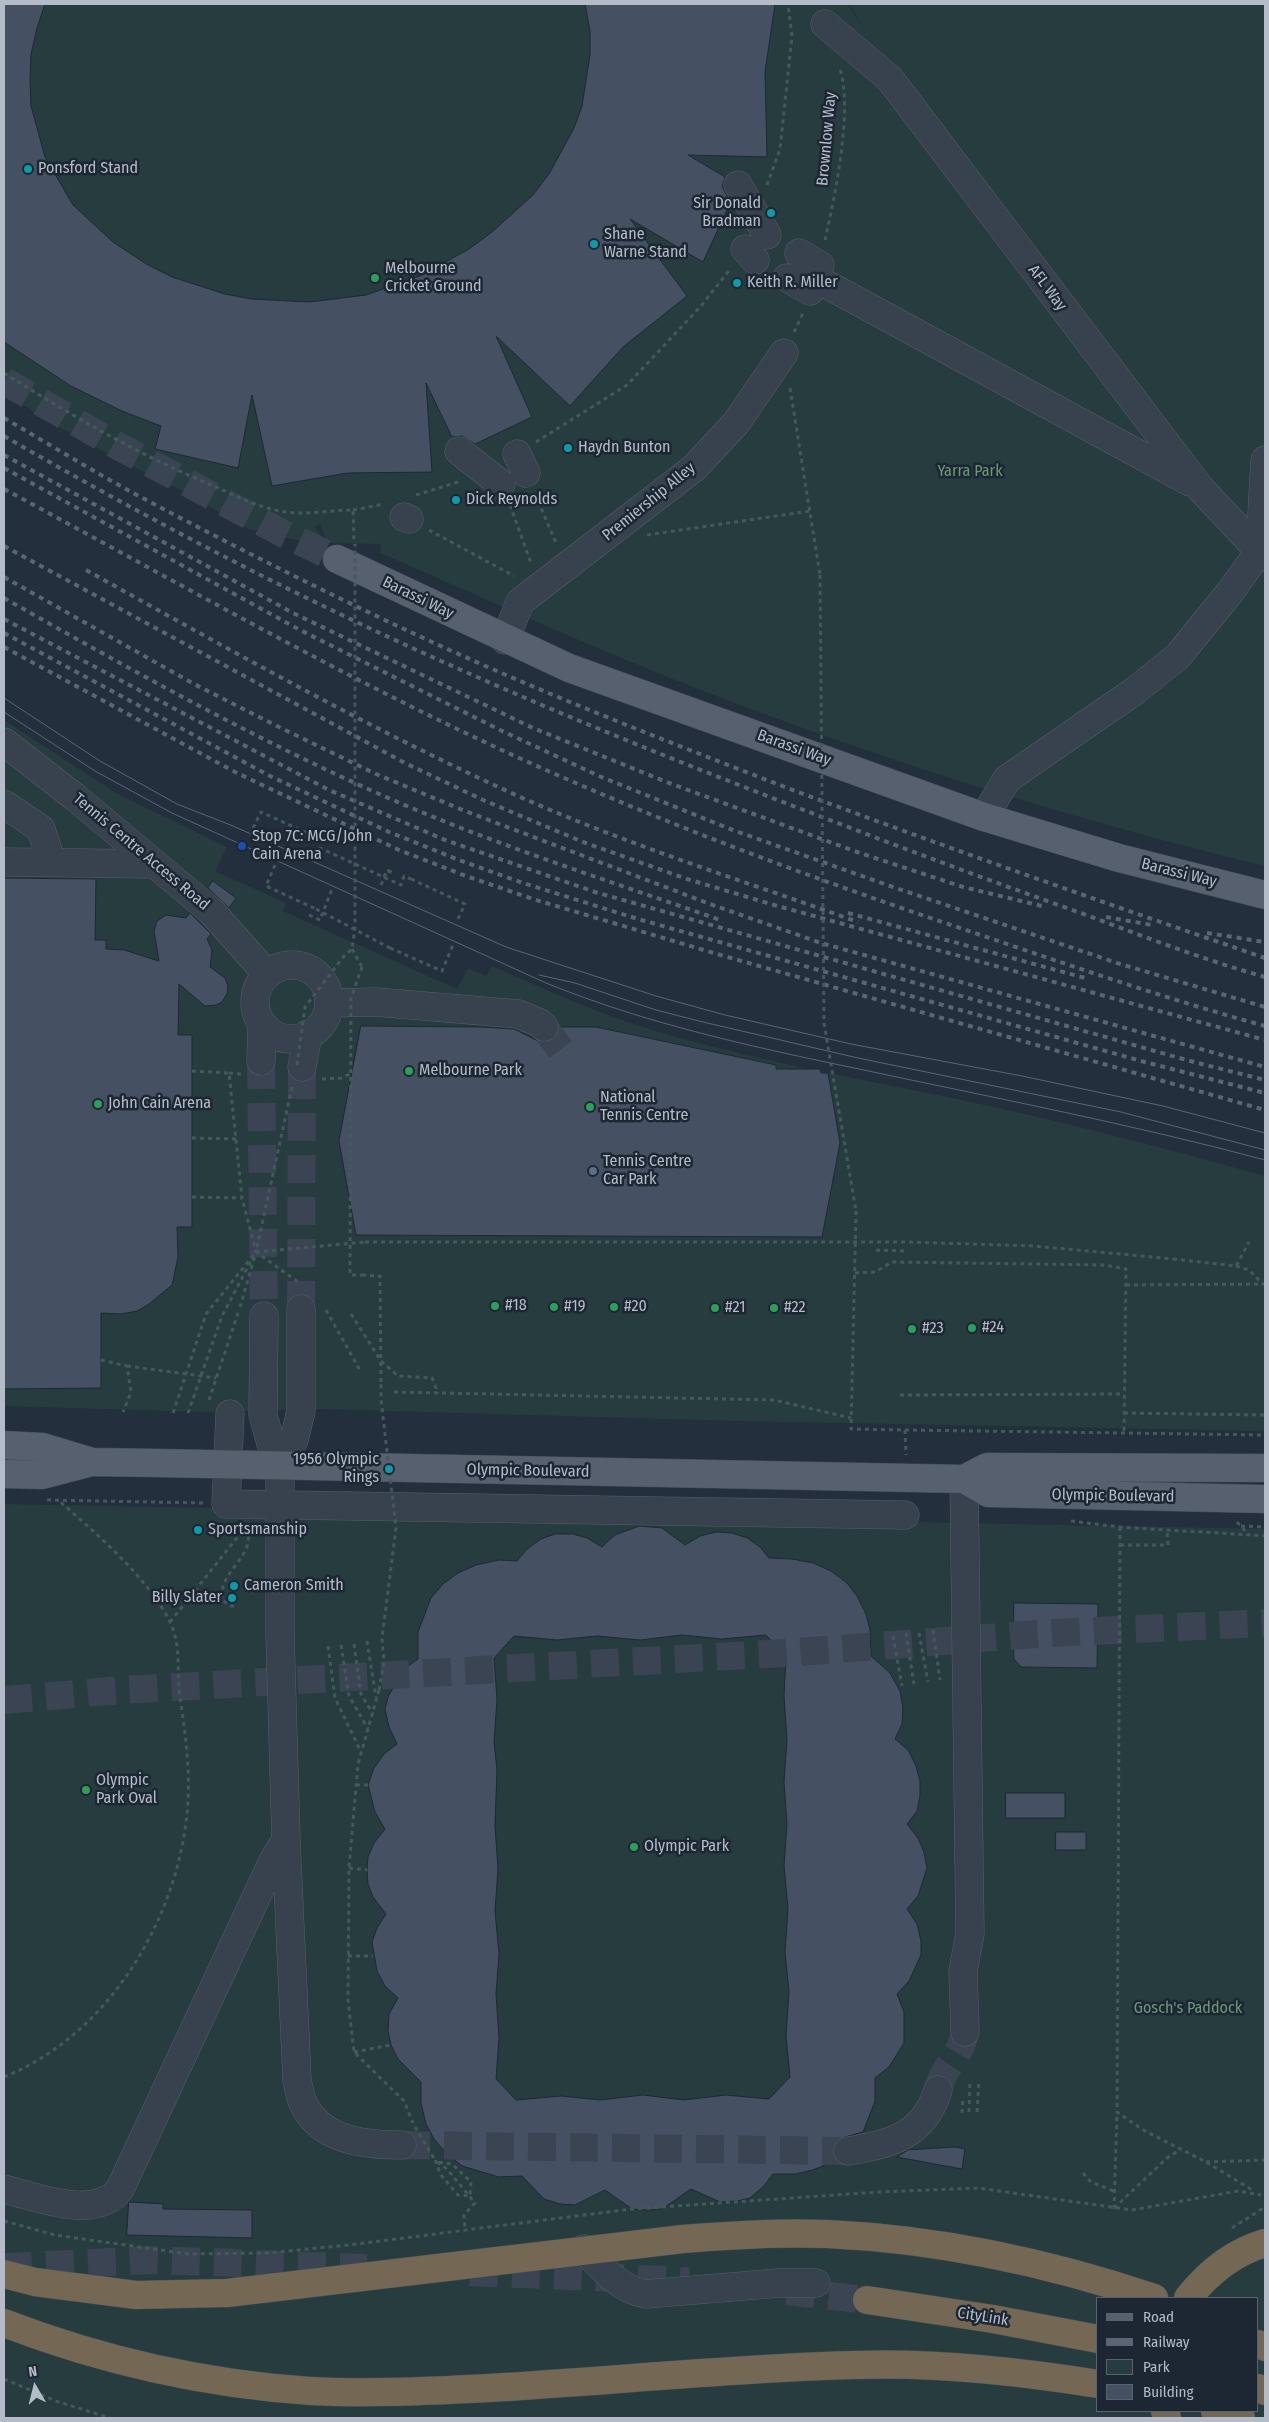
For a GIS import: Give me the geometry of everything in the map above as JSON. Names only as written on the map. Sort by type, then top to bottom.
[{"type":"highway","points":[[4,2274],[35,2282],[87,2290],[136,2295],[177,2296],[227,2293],[370,2277],[584,2249],[682,2239],[757,2234],[827,2234],[890,2239],[953,2248],[1031,2264],[1150,2297]]},
{"type":"highway","points":[[1189,2297],[1247,2241]]},
{"type":"highway","name":"CityLink","points":[[867,2300],[993,2318],[1096,2339]]},
{"type":"highway","points":[[4,2323],[42,2338],[162,2371],[239,2384],[312,2391],[425,2391],[856,2364],[979,2368],[1096,2384]]},
{"type":"highway","points":[[1219,2412],[1241,2418]]},
{"type":"main road","name":"Barassi Way","points":[[337,559],[569,668],[984,817],[1119,858],[1265,895]]},
{"type":"main road","name":"Olympic Boulevard","points":[[4,1445],[42,1446],[92,1462]]},
{"type":"main road","name":"Olympic Boulevard","points":[[4,1474],[42,1475],[92,1462],[228,1464],[964,1480],[988,1493],[1265,1499]]},
{"type":"main road","name":"Olympic Boulevard","points":[[964,1480],[987,1467],[1265,1468]]},
{"type":"street","name":"AFL Way","points":[[825,24],[890,79],[1200,488],[1264,552]]},
{"type":"street","points":[[738,185],[756,240]]},
{"type":"street","points":[[806,273],[1200,488]]},
{"type":"street","name":"Premiership Alley","points":[[506,640],[520,602],[649,505],[694,468],[736,423],[784,353]]},
{"type":"street","points":[[458,451],[494,478]]},
{"type":"street","points":[[984,817],[1007,779],[1136,690],[1178,656],[1264,552],[1265,460]]},
{"type":"street","name":"Tennis Centre Access Road","points":[[4,742],[69,792],[211,911],[267,974]]},
{"type":"street","points":[[4,804],[41,829],[52,863]]},
{"type":"street","points":[[4,862],[154,864]]},
{"type":"street","points":[[261,1061],[262,1025],[255,1010],[255,993],[267,974],[278,968],[290,965],[302,966],[313,971],[322,980],[328,991],[330,1003],[322,1025],[313,1033],[280,1038],[262,1025]]},
{"type":"street","points":[[330,1003],[376,1002],[518,1014],[544,1027]]},
{"type":"street","points":[[297,1071],[308,1034]]},
{"type":"street","points":[[280,1466],[294,1440],[301,1411],[309,1299]]},
{"type":"street","points":[[264,1316],[263,1415],[271,1444],[280,1466],[281,1642],[286,1840],[297,2080],[303,2103],[314,2120],[329,2132],[364,2143],[408,2136]]},
{"type":"street","points":[[220,1406],[228,1464],[239,1512],[281,1505],[905,1514]]},
{"type":"street","points":[[964,1480],[970,1934],[963,1971],[965,2032]]},
{"type":"street","points":[[4,2189],[79,2205],[100,2204],[114,2197],[120,2190],[273,1860],[286,1840]]},
{"type":"street","points":[[848,2151],[884,2144],[906,2135],[925,2119],[933,2106],[938,2090]]},
{"type":"street","points":[[584,2249],[618,2283],[646,2294],[779,2283],[816,2283]]},
{"type":"path","points":[[551,530],[521,464],[627,385],[701,306],[756,240],[780,148],[792,36],[788,4]]},
{"type":"path","name":"Brownlow Way","points":[[784,353],[806,273],[838,182],[844,82],[839,66]]},
{"type":"path","points":[[784,353],[820,575],[824,1023],[856,1211],[851,1429]]},
{"type":"path","points":[[4,374],[100,432],[184,474],[280,511],[301,513],[404,508],[494,478],[524,541]]},
{"type":"path","points":[[404,508],[502,570]]},
{"type":"path","points":[[352,510],[354,544],[354,928],[352,949],[362,967],[351,998],[350,1275],[380,1276],[381,1400],[396,1528],[382,1638],[384,1662],[373,1714],[358,1764],[349,1868],[348,2000],[354,2052],[404,2101],[408,2136],[447,2169],[476,2203],[464,2215],[465,2230]]},
{"type":"path","points":[[646,536],[810,511]]},
{"type":"path","points":[[253,828],[261,812],[322,840],[320,848],[354,864],[401,885],[404,876],[465,904],[458,919]]},
{"type":"path","points":[[275,865],[266,886],[316,908],[390,948],[442,971],[453,945]]},
{"type":"path","points":[[381,885],[387,871],[394,873],[387,870],[384,877]]},
{"type":"path","points":[[323,912],[320,920],[309,915],[320,920],[332,889]]},
{"type":"path","points":[[220,1406],[216,1378],[256,1252],[297,1071],[305,1007],[344,956],[352,949]]},
{"type":"path","points":[[192,1071],[229,1073],[238,1139],[242,1198],[256,1252],[309,1299],[361,1372]]},
{"type":"path","points":[[192,1138],[238,1139]]},
{"type":"path","points":[[192,1196],[242,1198]]},
{"type":"path","points":[[172,1413],[206,1314],[256,1252],[366,1242],[906,1242],[1034,1246],[1236,1266],[1249,1270],[1264,1284]]},
{"type":"path","points":[[1236,1266],[1249,1242]]},
{"type":"path","points":[[876,1250],[906,1251]]},
{"type":"path","points":[[188,1413],[222,1316],[256,1252]]},
{"type":"path","points":[[855,1273],[875,1272],[892,1262],[1106,1265],[1126,1269],[1124,1433]]},
{"type":"path","points":[[1126,1285],[1264,1284]]},
{"type":"path","points":[[351,1314],[382,1360],[398,1376],[432,1378],[438,1393]]},
{"type":"path","points":[[101,1360],[127,1366],[216,1378]]},
{"type":"path","points":[[123,1412],[131,1392],[127,1366]]},
{"type":"path","points":[[394,1392],[774,1400],[851,1418]]},
{"type":"path","points":[[900,1396],[1124,1394]]},
{"type":"path","points":[[1124,1413],[1265,1415]]},
{"type":"path","points":[[905,1430],[1265,1436]]},
{"type":"path","points":[[40,1500],[239,1512]]},
{"type":"path","points":[[4,2077],[36,2061],[61,2044],[110,1997],[137,1960],[157,1922],[171,1889],[182,1850],[188,1802],[186,1744],[179,1691],[179,1658],[170,1622],[148,1589],[99,1537],[58,1500]]},
{"type":"path","points":[[234,1606],[223,1600],[222,1587],[246,1550],[249,1542],[239,1512]]},
{"type":"path","points":[[170,1622],[239,1512]]},
{"type":"path","points":[[1240,1526],[1265,1526]]},
{"type":"path","points":[[1114,2209],[1117,2112],[1120,1527],[1265,1536]]},
{"type":"path","points":[[1120,1545],[1168,1545],[1167,1530]]},
{"type":"path","points":[[933,1630],[941,1680]]},
{"type":"path","points":[[906,1633],[914,1684]]},
{"type":"path","points":[[919,1633],[928,1682]]},
{"type":"path","points":[[893,1636],[902,1686]]},
{"type":"path","points":[[367,1641],[374,1692],[377,1698]]},
{"type":"path","points":[[354,1644],[362,1694],[373,1714]]},
{"type":"path","points":[[342,1645],[348,1696],[368,1730]]},
{"type":"path","points":[[328,1646],[335,1698],[361,1753]]},
{"type":"path","points":[[356,1785],[368,1784]]},
{"type":"path","points":[[349,1868],[366,1870]]},
{"type":"path","points":[[348,1956],[373,1956]]},
{"type":"path","points":[[354,2052],[391,2045]]},
{"type":"path","points":[[969,2112],[970,2081]]},
{"type":"path","points":[[977,2112],[978,2081]]},
{"type":"path","points":[[1117,2112],[1145,2131],[1206,2162],[1263,2197]]},
{"type":"path","points":[[1114,2209],[1167,2158],[1181,2149]]},
{"type":"path","points":[[1206,2162],[1265,2160]]},
{"type":"path","points":[[436,2161],[440,2175],[458,2195],[470,2196]]},
{"type":"path","points":[[436,2161],[452,2164],[470,2182],[470,2196]]},
{"type":"path","points":[[1083,2173],[1091,2182],[1114,2191]]},
{"type":"path","points":[[4,2221],[55,2236],[139,2249],[189,2254],[268,2252],[666,2206],[978,2188],[1114,2209],[1145,2208],[1238,2191],[1263,2197]]},
{"type":"path","points":[[1247,2241],[1265,2207]]},
{"type":"path","points":[[4,2378],[56,2401],[110,2418]]},
{"type":"green space","name":"Yarra Park","points":[[4,4],[847,4],[863,27],[849,4],[1265,4],[1265,866],[1188,847],[1034,804],[882,756],[732,702],[553,629],[380,553],[381,544],[327,543],[320,523],[315,527],[324,540],[326,547],[249,529],[179,489],[119,460],[46,420],[4,392]]},
{"type":"green space","name":"Melbourne Park","points":[[4,720],[116,793],[227,847],[215,871],[286,903],[283,911],[457,989],[468,968],[486,976],[492,966],[609,1016],[686,1040],[800,1067],[1031,1115],[1149,1144],[1265,1176],[1265,1431],[739,1421],[321,1409],[209,1412],[4,1406]]},
{"type":"green space","name":"Olympic Park","points":[[4,1504],[1265,1529],[1265,2418],[4,2418]]},
{"type":"building","name":"Shane Warne Stand","points":[[4,4],[45,4],[31,54],[31,106],[45,157],[73,205],[113,242],[148,265],[172,277],[225,294],[251,299],[310,302],[366,295],[420,276],[469,249],[492,232],[533,195],[549,174],[574,128],[582,106],[590,55],[590,31],[585,4],[775,4],[765,72],[767,157],[688,155],[725,177],[722,186],[730,203],[703,262],[630,219],[687,296],[623,347],[570,406],[496,336],[532,417],[475,444],[462,436],[452,437],[426,383],[432,472],[347,473],[272,486],[252,395],[238,468],[155,449],[161,426],[122,411],[71,386],[4,342]]},
{"type":"building","name":"John Cain Arena","points":[[4,878],[96,879],[95,940],[106,940],[106,949],[124,950],[159,961],[154,931],[157,921],[166,915],[186,918],[190,913],[211,934],[207,939],[212,950],[210,967],[225,978],[228,986],[227,994],[222,1002],[216,1005],[205,1006],[179,984],[178,1035],[192,1035],[192,1227],[177,1227],[178,1257],[172,1285],[149,1304],[137,1311],[121,1314],[101,1313],[101,1388],[4,1389]]},
{"type":"building","points":[[213,881],[236,898],[229,908],[208,888]]},
{"type":"building","name":"National Tennis Centre","points":[[361,1026],[514,1029],[540,1042],[548,1042],[555,1038],[559,1027],[596,1027],[776,1065],[776,1069],[820,1069],[821,1073],[828,1073],[840,1143],[822,1237],[356,1235],[339,1141]]},
{"type":"building","points":[[640,1526],[662,1528],[685,1545],[700,1536],[716,1532],[732,1533],[747,1538],[760,1547],[769,1558],[792,1559],[813,1563],[831,1571],[847,1583],[857,1596],[866,1614],[870,1630],[871,1656],[890,1673],[900,1691],[903,1708],[902,1724],[895,1739],[908,1750],[916,1766],[920,1781],[917,1811],[907,1824],[918,1838],[924,1852],[927,1868],[918,1896],[907,1909],[917,1924],[921,1941],[921,1955],[909,1981],[897,1994],[904,2012],[904,2043],[889,2067],[875,2078],[875,2101],[863,2132],[838,2139],[833,2146],[835,2160],[813,2170],[796,2174],[773,2174],[764,2186],[750,2198],[737,2201],[720,2202],[691,2189],[662,2209],[632,2209],[605,2190],[575,2205],[560,2204],[544,2199],[522,2176],[499,2177],[462,2166],[446,2153],[434,2139],[426,2124],[421,2103],[421,2082],[398,2059],[391,2045],[388,2031],[389,2014],[398,1998],[385,1986],[377,1971],[372,1942],[377,1928],[386,1914],[373,1897],[368,1884],[367,1870],[368,1857],[374,1843],[385,1829],[375,1812],[368,1785],[374,1768],[384,1754],[397,1744],[389,1727],[385,1709],[388,1697],[404,1669],[418,1659],[418,1632],[431,1598],[443,1584],[458,1573],[476,1565],[499,1560],[517,1561],[527,1549],[541,1539],[555,1534],[573,1534],[587,1538],[602,1547],[615,1535]],"holes":[[[682,1635],[722,1639],[766,1635],[786,1656],[784,1696],[787,1740],[784,1782],[787,1824],[784,1866],[788,1909],[785,1952],[789,1992],[786,2036],[790,2077],[769,2099],[726,2095],[684,2100],[643,2095],[600,2100],[561,2096],[516,2100],[496,2079],[499,2038],[496,1994],[499,1954],[495,1911],[498,1869],[495,1826],[497,1770],[494,1742],[497,1699],[494,1658],[514,1636],[557,1640],[597,1636],[640,1640]]]},
{"type":"building","points":[[1014,1603],[1098,1604],[1097,1668],[1021,1667],[1014,1659]]},
{"type":"building","points":[[1006,1793],[1065,1793],[1065,1818],[1006,1818]]},
{"type":"building","points":[[1056,1832],[1086,1832],[1086,1850],[1056,1850]]},
{"type":"building","points":[[955,2147],[965,2149],[962,2169],[897,2157],[908,2150]]},
{"type":"building","points":[[129,2202],[163,2204],[163,2209],[252,2210],[252,2238],[127,2235]]},
{"type":"tunnel","points":[[4,381],[116,445],[284,534],[337,559]]},
{"type":"tunnel","points":[[544,1027],[561,1050]]},
{"type":"tunnel","points":[[261,1061],[264,1316]]},
{"type":"tunnel","points":[[301,1309],[302,1067]]},
{"type":"tunnel","points":[[4,1700],[122,1690],[786,1653],[1050,1633],[1265,1623]]},
{"type":"tunnel","points":[[938,2090],[940,2081],[960,2049],[965,2032]]},
{"type":"tunnel","points":[[402,2145],[848,2151]]},
{"type":"tunnel","points":[[4,2267],[152,2260],[367,2268]]},
{"type":"tunnel","points":[[470,2272],[689,2281]]},
{"type":"tunnel","points":[[787,2291],[867,2300]]},
{"type":"tram line","points":[[4,698],[100,761],[177,804],[233,826],[506,947],[656,996],[725,1015],[851,1044],[1022,1076],[1163,1106],[1265,1133]]},
{"type":"tram line","points":[[4,712],[95,771],[172,813],[546,983],[584,998],[661,1022],[740,1043],[1114,1123],[1265,1160]]},
{"type":"tram line","points":[[539,975],[575,983],[656,1010],[703,1022],[858,1058],[1121,1112],[1265,1150]]},
{"type":"railway","points":[[4,418],[135,494],[246,552],[395,625],[517,680],[838,807],[1265,958]]},
{"type":"railway","points":[[4,436],[115,499],[285,587],[401,643],[508,690],[656,752],[914,852],[1176,948],[1265,977]]},
{"type":"railway","points":[[4,455],[293,613],[533,728],[669,783],[857,852],[963,887],[1046,907]]},
{"type":"railway","points":[[4,468],[300,630],[500,730],[599,776],[730,829],[890,886],[1117,963],[1265,1007]]},
{"type":"railway","points":[[4,489],[369,685],[493,746],[608,797],[725,844],[903,909],[1113,980],[1265,1026]]},
{"type":"railway","points":[[4,546],[405,763],[483,800],[583,842],[687,879],[774,905],[1265,1040]]},
{"type":"railway","points":[[86,570],[246,659],[354,716],[518,796],[644,847],[858,922]]},
{"type":"railway","points":[[4,577],[194,684],[376,774],[465,811],[710,904],[821,943],[1265,1067]]},
{"type":"railway","points":[[4,598],[142,675],[235,724],[377,793],[505,845],[723,921]]},
{"type":"railway","points":[[4,619],[329,790],[445,840],[595,892],[1190,1061],[1265,1080]]},
{"type":"railway","points":[[4,633],[270,776],[389,832],[459,860],[523,883],[638,919],[1141,1061],[1265,1093]]},
{"type":"railway","points":[[4,647],[235,772],[399,850],[466,876],[533,899],[717,954],[1265,1110]]},
{"type":"railway","points":[[848,913],[1085,978]]},
{"type":"railway","points":[[1106,917],[1152,925]]},
{"type":"railway","points":[[1207,933],[1265,942]]},
{"type":"place","name":"Ponsford Stand","points":[[28,169]]},
{"type":"place","name":"Sir Donald Bradman","points":[[771,213]]},
{"type":"place","name":"Shane Warne Stand","points":[[594,244]]},
{"type":"place","name":"Melbourne Cricket Ground","points":[[375,278]]},
{"type":"place","name":"Keith R. Miller","points":[[737,283]]},
{"type":"place","name":"Haydn Bunton","points":[[568,448]]},
{"type":"place","name":"Dick Reynolds","points":[[456,500]]},
{"type":"place","name":"Stop 7C: MCG/John Cain Arena","points":[[242,846]]},
{"type":"place","name":"Melbourne Park","points":[[409,1071]]},
{"type":"place","name":"John Cain Arena","points":[[98,1104]]},
{"type":"place","name":"National Tennis Centre","points":[[590,1107]]},
{"type":"place","name":"Tennis Centre Car Park","points":[[593,1171]]},
{"type":"place","name":"#18","points":[[495,1306]]},
{"type":"place","name":"#19","points":[[554,1307]]},
{"type":"place","name":"#20","points":[[614,1307]]},
{"type":"place","name":"#21","points":[[715,1308]]},
{"type":"place","name":"#22","points":[[774,1308]]},
{"type":"place","name":"#24","points":[[972,1328]]},
{"type":"place","name":"#23","points":[[912,1329]]},
{"type":"place","name":"1956 Olympic Rings","points":[[389,1469]]},
{"type":"place","name":"Sportsmanship","points":[[198,1530]]},
{"type":"place","name":"Cameron Smith","points":[[234,1586]]},
{"type":"place","name":"Billy Slater","points":[[232,1598]]},
{"type":"place","name":"Olympic Park Oval","points":[[86,1790]]},
{"type":"place","name":"Olympic Park","points":[[634,1847]]},
{"type":"park label","name":"Gosch's Paddock","points":[[1188,2009]]}]
